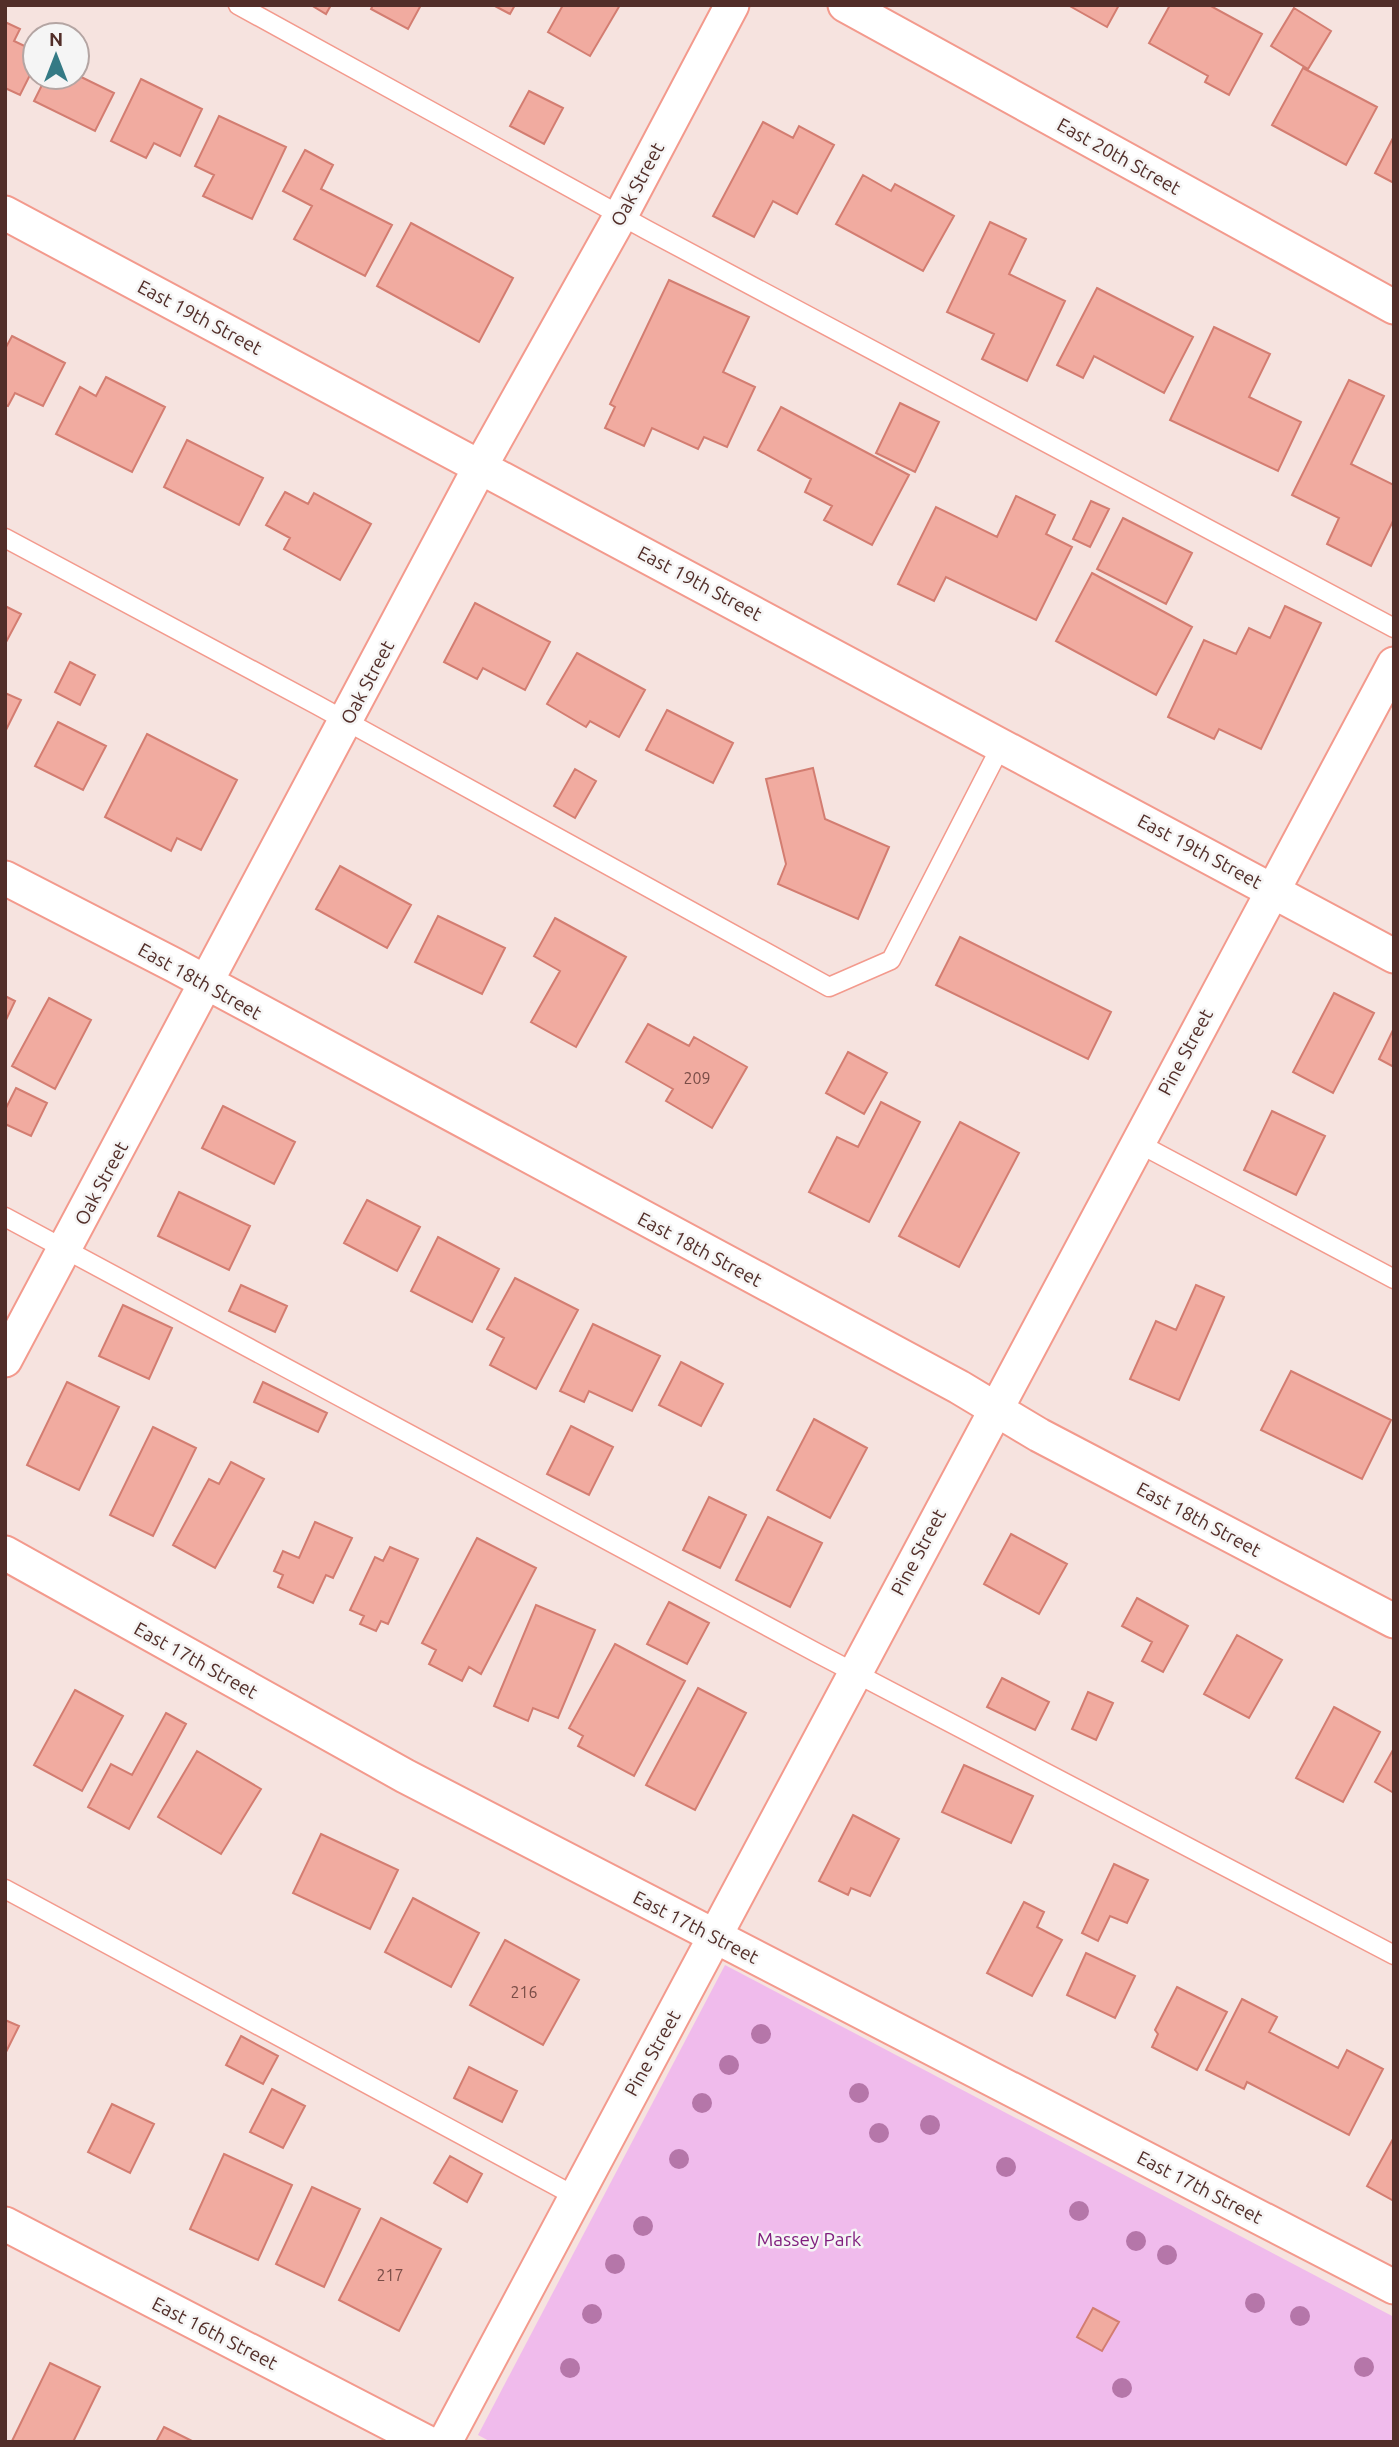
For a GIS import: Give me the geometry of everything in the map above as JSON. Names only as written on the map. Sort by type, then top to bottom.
[{"type":"street","name":"Oak Street","points":[[5,1360],[207,985],[480,467],[621,215],[732,5]]},
{"type":"street","name":"East 20th Street","points":[[845,5],[1394,307]]},
{"type":"street","name":"East 19th Street","points":[[5,213],[1394,956]]},
{"type":"street","name":"Pine Street","points":[[445,2442],[573,2195],[715,1937],[1136,1142],[1394,664]]},
{"type":"street","name":"East 18th Street","points":[[5,878],[1394,1621]]},
{"type":"street","name":"East 17th Street","points":[[5,1553],[405,1776],[1394,2287]]},
{"type":"street","name":"East 16th Street","points":[[5,2224],[426,2442]]},
{"type":"lane","points":[[238,5],[621,215],[1394,628]]},
{"type":"lane","points":[[5,538],[829,986],[891,960],[1001,746]]},
{"type":"lane","points":[[1136,1142],[1394,1279]]},
{"type":"lane","points":[[5,1217],[854,1672],[1394,1955]]},
{"type":"lane","points":[[5,1889],[573,2195]]},
{"type":"green space","name":"Massey Park","points":[[725,1965],[1394,2317],[1394,2442],[491,2442],[478,2435]]},
{"type":"building","points":[[311,5],[331,5],[326,14]]},
{"type":"building","points":[[373,5],[421,5],[408,29],[371,9]]},
{"type":"building","points":[[493,5],[515,5],[510,14]]},
{"type":"building","points":[[563,5],[620,5],[590,56],[548,32]]},
{"type":"building","points":[[1068,5],[1119,5],[1107,27]]},
{"type":"building","points":[[1170,5],[1209,5],[1262,34],[1229,95],[1205,82],[1208,76],[1149,43]]},
{"type":"building","points":[[1294,8],[1331,31],[1308,69],[1271,46]]},
{"type":"building","points":[[5,22],[20,29],[14,41],[21,44],[22,91],[20,95],[5,88]]},
{"type":"building","points":[[1303,68],[1377,107],[1346,165],[1272,125]]},
{"type":"building","points":[[141,79],[202,109],[180,156],[154,143],[146,158],[111,141]]},
{"type":"building","points":[[91,82],[114,93],[95,131],[34,101],[39,91],[91,91]]},
{"type":"building","points":[[529,91],[563,108],[544,144],[510,126]]},
{"type":"building","points":[[219,116],[286,147],[252,219],[203,196],[214,175],[195,166]]},
{"type":"building","points":[[763,122],[793,138],[799,126],[834,145],[797,214],[773,201],[754,237],[713,216]]},
{"type":"building","points":[[1394,136],[1394,183],[1375,173]]},
{"type":"building","points":[[305,150],[333,165],[321,189],[392,225],[365,276],[294,239],[312,206],[283,191]]},
{"type":"building","points":[[863,175],[891,191],[895,184],[954,216],[923,271],[836,224]]},
{"type":"building","points":[[990,222],[1026,239],[1009,274],[1065,301],[1027,381],[982,359],[994,334],[947,312]]},
{"type":"building","points":[[411,223],[513,278],[479,342],[377,286]]},
{"type":"building","points":[[669,280],[749,317],[723,372],[755,387],[727,447],[704,437],[698,449],[652,428],[644,446],[605,428],[615,407],[610,404]]},
{"type":"building","points":[[1097,288],[1193,337],[1164,393],[1094,356],[1083,378],[1057,365]]},
{"type":"building","points":[[1214,327],[1270,354],[1249,397],[1301,422],[1278,471],[1170,420]]},
{"type":"building","points":[[12,336],[65,363],[43,406],[15,393],[8,406],[5,405],[5,349]]},
{"type":"building","points":[[106,377],[165,407],[132,472],[56,434],[80,387],[96,396]]},
{"type":"building","points":[[1349,380],[1384,396],[1351,464],[1394,485],[1394,519],[1371,566],[1327,544],[1339,518],[1292,495]]},
{"type":"building","points":[[900,403],[939,422],[915,472],[876,453]]},
{"type":"building","points":[[781,407],[909,475],[872,545],[824,520],[832,506],[805,492],[811,479],[758,450]]},
{"type":"building","points":[[187,440],[263,478],[239,525],[164,487]]},
{"type":"building","points":[[285,492],[308,504],[314,493],[371,524],[340,580],[284,549],[290,538],[266,525]]},
{"type":"building","points":[[1016,496],[1055,515],[1046,534],[1072,547],[1036,620],[946,577],[934,601],[898,584],[936,507],[997,537]]},
{"type":"building","points":[[1091,501],[1109,509],[1090,547],[1073,539]]},
{"type":"building","points":[[1123,518],[1192,553],[1166,604],[1097,569]]},
{"type":"building","points":[[1092,573],[1192,627],[1156,695],[1056,641]]},
{"type":"building","points":[[475,603],[550,642],[525,690],[483,668],[477,679],[444,662]]},
{"type":"building","points":[[5,606],[21,614],[5,644]]},
{"type":"building","points":[[1285,606],[1321,623],[1261,749],[1219,729],[1214,739],[1168,717],[1204,640],[1236,654],[1249,628],[1270,638]]},
{"type":"building","points":[[577,653],[645,690],[619,737],[590,721],[586,727],[547,704]]},
{"type":"building","points":[[70,662],[95,675],[80,705],[55,692]]},
{"type":"building","points":[[5,693],[21,700],[5,732]]},
{"type":"building","points":[[667,710],[733,743],[713,783],[646,750]]},
{"type":"building","points":[[58,722],[106,746],[83,790],[35,766]]},
{"type":"building","points":[[147,734],[237,780],[201,850],[177,838],[171,851],[105,817]]},
{"type":"building","points":[[813,768],[825,819],[889,847],[858,919],[778,884],[786,864],[766,779]]},
{"type":"building","points":[[575,769],[596,781],[575,818],[554,806]]},
{"type":"building","points":[[340,866],[411,905],[387,948],[316,909]]},
{"type":"building","points":[[438,916],[505,948],[482,994],[415,962]]},
{"type":"building","points":[[555,918],[626,957],[576,1047],[531,1022],[560,971],[534,956]]},
{"type":"building","points":[[960,937],[1111,1012],[1088,1059],[936,985]]},
{"type":"building","points":[[1334,993],[1374,1013],[1333,1093],[1293,1072]]},
{"type":"building","points":[[5,996],[15,1001],[5,1022]]},
{"type":"building","points":[[49,998],[91,1020],[55,1089],[12,1066]]},
{"type":"building","points":[[648,1024],[689,1046],[694,1037],[747,1067],[712,1128],[666,1101],[673,1089],[626,1062]]},
{"type":"building","points":[[1394,1028],[1394,1067],[1379,1059]]},
{"type":"building","points":[[848,1052],[887,1073],[864,1114],[826,1093]]},
{"type":"building","points":[[16,1088],[47,1103],[31,1136],[5,1124],[5,1110]]},
{"type":"building","points":[[881,1102],[920,1122],[869,1222],[809,1192],[837,1137],[858,1147]]},
{"type":"building","points":[[223,1106],[295,1142],[274,1184],[202,1148]]},
{"type":"building","points":[[1272,1111],[1325,1136],[1296,1195],[1244,1170]]},
{"type":"building","points":[[960,1122],[1019,1153],[959,1267],[899,1236]]},
{"type":"building","points":[[179,1192],[250,1226],[229,1270],[158,1236]]},
{"type":"building","points":[[367,1200],[420,1227],[397,1271],[344,1243]]},
{"type":"building","points":[[438,1237],[499,1269],[472,1322],[411,1291]]},
{"type":"building","points":[[515,1278],[578,1310],[536,1389],[490,1365],[504,1338],[487,1329]]},
{"type":"building","points":[[241,1285],[287,1306],[275,1332],[229,1311]]},
{"type":"building","points":[[1196,1285],[1224,1297],[1179,1400],[1130,1379],[1156,1321],[1176,1330]]},
{"type":"building","points":[[123,1305],[172,1328],[149,1379],[99,1356]]},
{"type":"building","points":[[593,1324],[660,1356],[632,1411],[589,1391],[584,1402],[560,1391]]},
{"type":"building","points":[[681,1362],[723,1384],[701,1426],[659,1405]]},
{"type":"building","points":[[1291,1371],[1391,1420],[1362,1479],[1261,1430]]},
{"type":"building","points":[[67,1382],[119,1407],[79,1490],[27,1465]]},
{"type":"building","points":[[263,1382],[327,1413],[318,1432],[254,1402]]},
{"type":"building","points":[[814,1419],[867,1448],[830,1518],[777,1490]]},
{"type":"building","points":[[571,1426],[613,1447],[589,1495],[547,1474]]},
{"type":"building","points":[[153,1427],[196,1448],[153,1536],[110,1515]]},
{"type":"building","points":[[231,1462],[264,1479],[215,1568],[173,1545],[209,1479],[219,1484]]},
{"type":"building","points":[[709,1497],[746,1515],[720,1568],[683,1550]]},
{"type":"building","points":[[768,1517],[822,1543],[790,1607],[736,1580]]},
{"type":"building","points":[[315,1522],[352,1538],[333,1578],[326,1575],[313,1603],[278,1587],[283,1575],[274,1571],[283,1551],[299,1558]]},
{"type":"building","points":[[1011,1534],[1067,1564],[1039,1614],[984,1584]]},
{"type":"building","points":[[477,1538],[536,1568],[481,1674],[469,1667],[462,1681],[429,1664],[436,1650],[422,1643]]},
{"type":"building","points":[[390,1547],[418,1559],[388,1624],[381,1621],[376,1631],[360,1624],[364,1616],[350,1610],[375,1557],[383,1561]]},
{"type":"building","points":[[1137,1598],[1188,1626],[1163,1672],[1142,1661],[1152,1642],[1122,1626]]},
{"type":"building","points":[[669,1602],[709,1623],[687,1664],[647,1644]]},
{"type":"building","points":[[536,1605],[595,1630],[558,1718],[533,1708],[528,1721],[494,1706]]},
{"type":"building","points":[[1237,1635],[1282,1660],[1249,1718],[1204,1694]]},
{"type":"building","points":[[615,1644],[685,1681],[634,1776],[578,1746],[583,1736],[569,1728]]},
{"type":"building","points":[[1002,1678],[1049,1702],[1035,1730],[987,1707]]},
{"type":"building","points":[[698,1688],[746,1713],[695,1810],[646,1785]]},
{"type":"building","points":[[75,1690],[123,1716],[82,1791],[34,1765]]},
{"type":"building","points":[[1088,1692],[1113,1703],[1096,1740],[1072,1729]]},
{"type":"building","points":[[1334,1707],[1380,1732],[1343,1802],[1296,1778]]},
{"type":"building","points":[[166,1713],[186,1724],[129,1829],[88,1807],[111,1764],[132,1775]]},
{"type":"building","points":[[1394,1748],[1394,1793],[1375,1782]]},
{"type":"building","points":[[197,1751],[261,1789],[221,1854],[158,1817]]},
{"type":"building","points":[[964,1765],[1033,1796],[1011,1843],[942,1812]]},
{"type":"building","points":[[853,1815],[899,1839],[870,1896],[851,1888],[848,1895],[819,1881]]},
{"type":"building","points":[[321,1834],[398,1870],[370,1929],[293,1893]]},
{"type":"building","points":[[1114,1864],[1148,1880],[1127,1923],[1110,1916],[1098,1941],[1082,1933]]},
{"type":"building","points":[[413,1898],[479,1933],[451,1987],[385,1952]]},
{"type":"building","points":[[1024,1902],[1044,1912],[1037,1927],[1062,1940],[1032,1996],[987,1973]]},
{"type":"building","points":[[505,1940],[579,1980],[543,2045],[470,2005]]},
{"type":"building","points":[[1086,1953],[1135,1976],[1115,2018],[1067,1995]]},
{"type":"building","points":[[1177,1987],[1227,2012],[1197,2070],[1152,2047],[1158,2034],[1155,2030]]},
{"type":"building","points":[[1242,1999],[1277,2017],[1269,2032],[1338,2068],[1347,2050],[1383,2069],[1349,2135],[1247,2082],[1244,2089],[1206,2070]]},
{"type":"building","points":[[5,2020],[19,2026],[5,2054]]},
{"type":"building","points":[[241,2036],[278,2056],[263,2084],[226,2065]]},
{"type":"building","points":[[469,2067],[517,2091],[502,2122],[454,2098]]},
{"type":"building","points":[[272,2089],[305,2106],[283,2148],[250,2132]]},
{"type":"building","points":[[112,2104],[154,2124],[130,2173],[88,2152]]},
{"type":"building","points":[[1394,2140],[1394,2201],[1367,2186]]},
{"type":"building","points":[[224,2154],[292,2185],[258,2260],[190,2229]]},
{"type":"building","points":[[450,2156],[482,2174],[467,2202],[434,2183]]},
{"type":"building","points":[[312,2187],[360,2209],[324,2287],[276,2264]]},
{"type":"building","points":[[381,2218],[441,2249],[399,2331],[339,2300]]},
{"type":"building","points":[[1093,2308],[1119,2322],[1102,2351],[1077,2337]]},
{"type":"building","points":[[50,2363],[100,2387],[73,2442],[12,2441]]},
{"type":"building","points":[[164,2427],[194,2442],[156,2442]]}]
